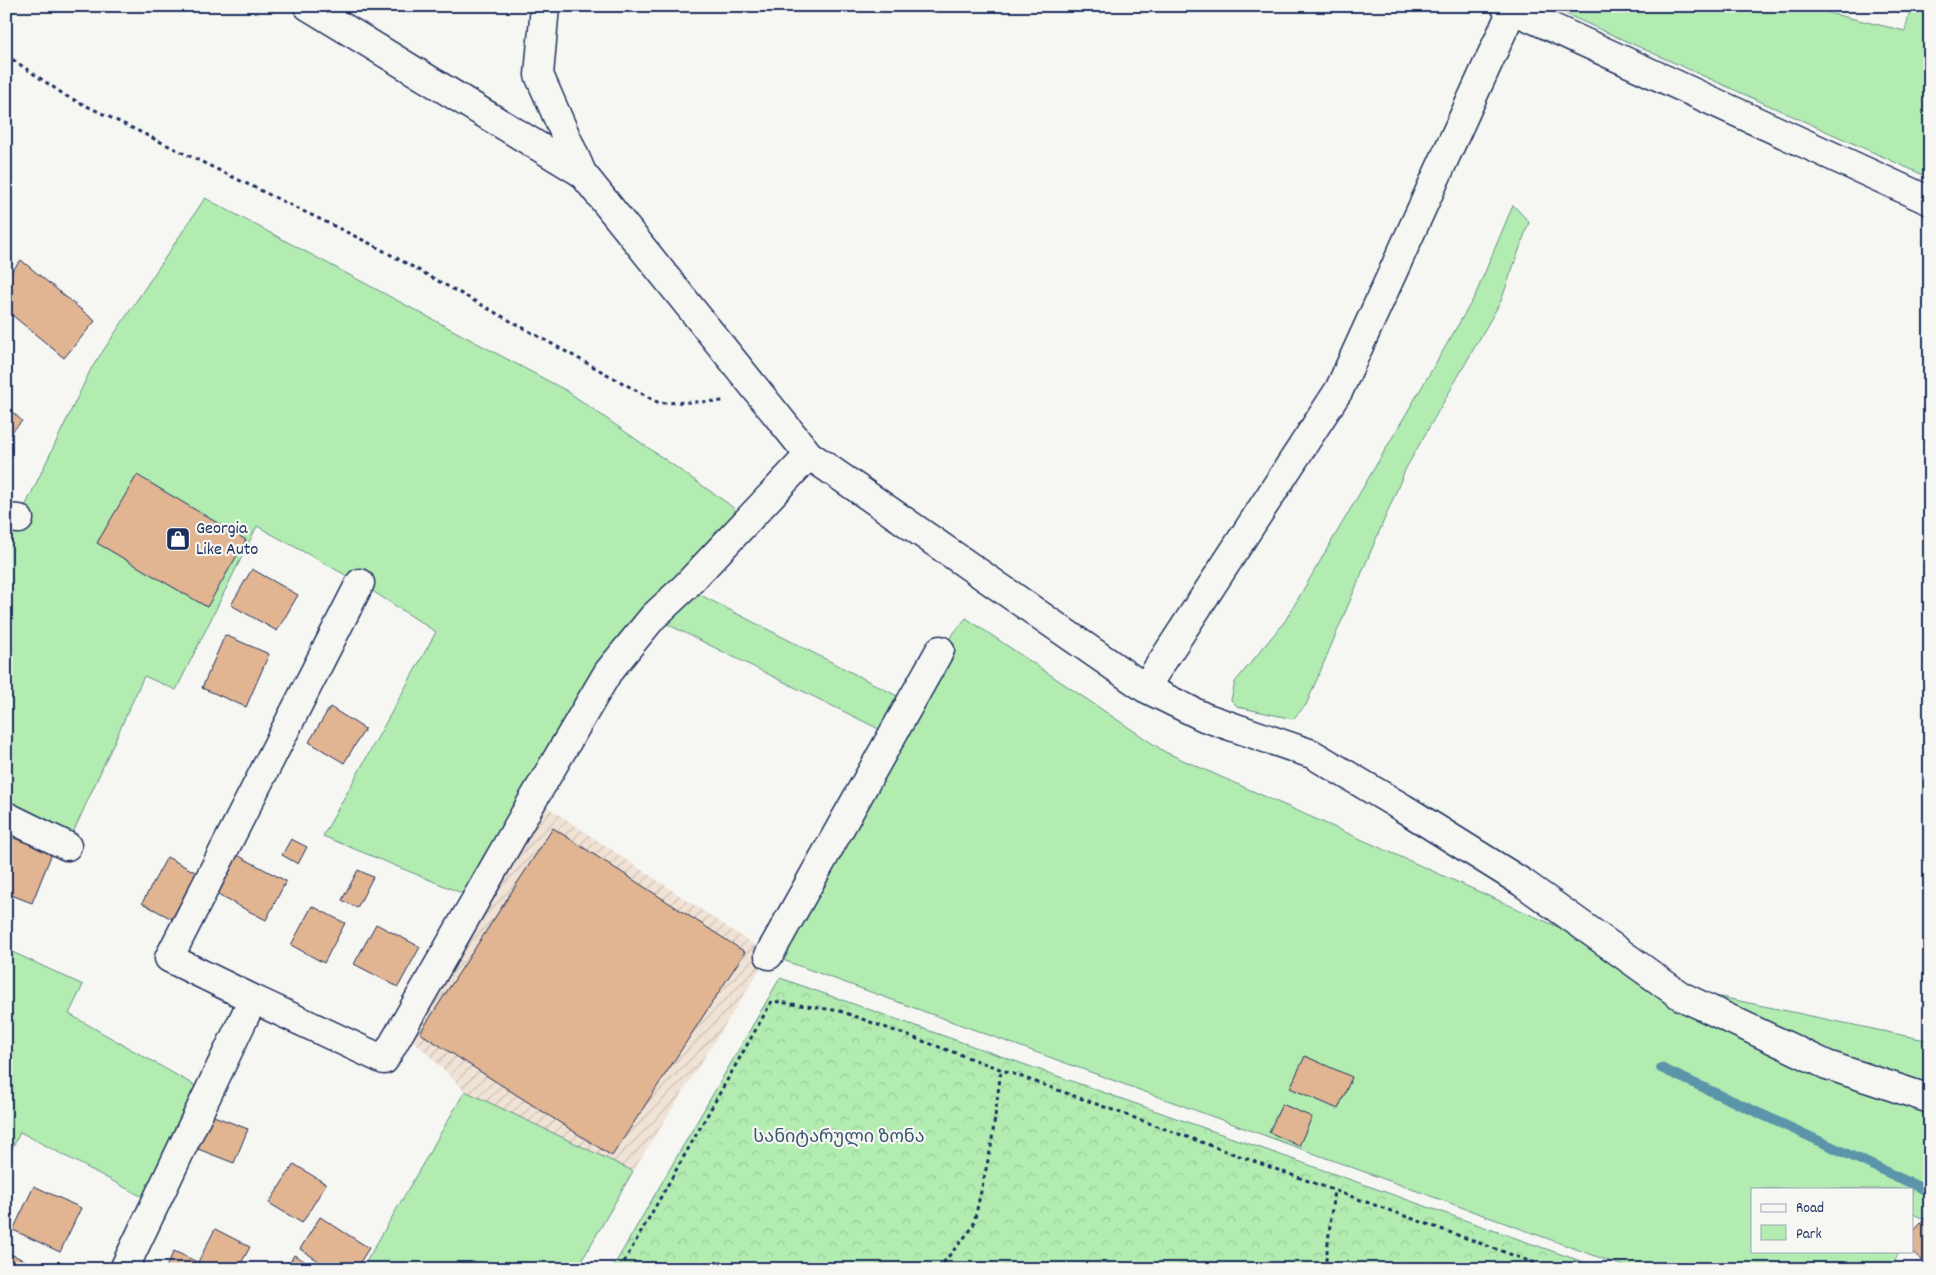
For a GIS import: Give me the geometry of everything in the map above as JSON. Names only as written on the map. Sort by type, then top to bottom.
[{"type":"street","points":[[308,6],[582,174]]},
{"type":"street","points":[[545,6],[539,75],[582,174],[809,455],[1145,688],[1204,717],[1312,754],[1523,883],[1681,996],[1826,1066],[1930,1099]]},
{"type":"street","points":[[1145,688],[1339,390],[1510,7],[1930,201]]},
{"type":"street","points":[[360,583],[169,958],[384,1060],[608,672],[653,617],[685,587],[809,455]]},
{"type":"street","points":[[769,955],[940,650]]},
{"type":"street","points":[[6,816],[67,846]]},
{"type":"street","points":[[124,1269],[253,999]]},
{"type":"path","points":[[6,55],[66,96],[373,245],[659,403],[764,400]]},
{"type":"path","points":[[620,1269],[772,1001],[840,1011],[1552,1269]]},
{"type":"path","points":[[938,1269],[973,1227],[991,1147],[1001,1070]]},
{"type":"path","points":[[1325,1269],[1334,1190]]},
{"type":"shaded area","points":[[534,798],[769,955],[633,1171],[465,1091],[402,1029]]},
{"type":"green space","points":[[1558,6],[1799,6],[1905,31],[1911,6],[1930,6],[1930,178],[1557,10]]},
{"type":"green space","points":[[205,198],[567,391],[730,505],[746,520],[685,587],[911,703],[940,650],[966,618],[1165,752],[1711,995],[1930,1041],[1930,1222],[1914,1214],[1914,1188],[1751,1188],[1751,1252],[1899,1252],[1892,1269],[1631,1269],[769,955],[893,736],[653,617],[476,899],[323,836],[436,632],[360,583],[257,526],[176,690],[144,676],[67,846],[6,816],[6,541],[19,519],[91,369]]},
{"type":"green space","points":[[1513,205],[1529,222],[1501,301],[1406,468],[1306,705],[1293,719],[1238,707],[1231,700],[1235,682],[1285,621],[1475,296]]},
{"type":"green space","points":[[6,949],[83,985],[69,1014],[208,1093],[156,1204],[20,1132],[6,1162]]},
{"type":"green space","name":"სანიტარული ზონა","points":[[780,978],[1603,1269],[612,1269]]},
{"type":"green space","points":[[465,1091],[633,1171],[577,1269],[362,1269]]},
{"type":"building","points":[[21,260],[95,321],[64,358],[6,310],[6,278]]},
{"type":"building","points":[[6,406],[22,421],[6,438]]},
{"type":"building","points":[[137,475],[246,540],[207,607],[97,543]]},
{"type":"building","points":[[252,569],[298,595],[277,631],[231,605]]},
{"type":"building","points":[[225,635],[269,654],[246,707],[202,688]]},
{"type":"building","points":[[330,707],[365,729],[344,763],[309,742]]},
{"type":"building","points":[[553,828],[745,952],[612,1156],[420,1033]]},
{"type":"building","points":[[6,835],[52,853],[32,903],[6,893]]},
{"type":"building","points":[[291,839],[307,847],[298,864],[282,855]]},
{"type":"building","points":[[237,855],[286,881],[266,920],[216,894]]},
{"type":"building","points":[[167,857],[197,873],[172,919],[142,903]]},
{"type":"building","points":[[358,870],[373,877],[357,908],[342,900]]},
{"type":"building","points":[[312,906],[345,923],[324,963],[291,945]]},
{"type":"building","points":[[376,924],[420,947],[398,987],[354,964]]},
{"type":"building","points":[[1305,1056],[1352,1077],[1338,1109],[1290,1088]]},
{"type":"building","points":[[1282,1104],[1312,1117],[1299,1146],[1269,1132]]},
{"type":"building","points":[[211,1115],[248,1129],[234,1163],[198,1149]]},
{"type":"building","points":[[294,1164],[326,1184],[302,1223],[269,1203]]},
{"type":"building","points":[[34,1186],[81,1208],[60,1252],[13,1230]]},
{"type":"building","points":[[1930,1213],[1929,1266],[1912,1252],[1914,1252],[1914,1231]]},
{"type":"building","points":[[320,1217],[369,1248],[356,1269],[331,1269],[300,1249]]},
{"type":"building","points":[[215,1229],[250,1247],[238,1269],[212,1269],[198,1262]]},
{"type":"building","points":[[174,1251],[212,1269],[165,1269]]},
{"type":"building","points":[[6,1252],[44,1269],[6,1269]]},
{"type":"building","points":[[294,1255],[318,1269],[286,1269]]},
{"type":"waterway","points":[[1661,1068],[1930,1192]]},
{"type":"place","name":"Georgia Like Auto","points":[[178,539]]}]
